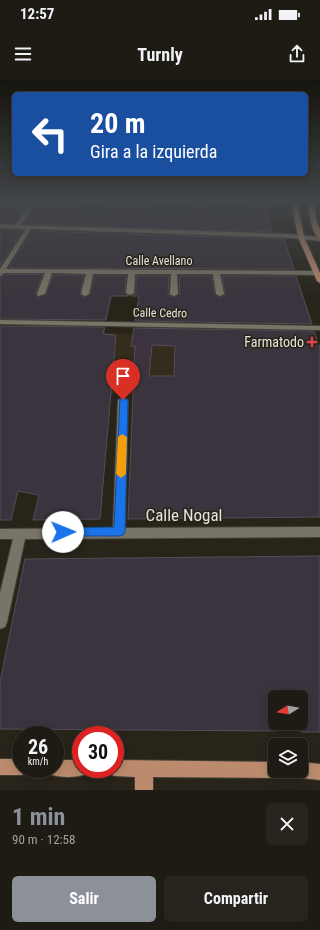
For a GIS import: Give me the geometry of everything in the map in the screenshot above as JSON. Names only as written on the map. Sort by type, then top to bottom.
[{"type":"main road","points":[[301,237],[320,280]]},
{"type":"main road","points":[[0,767],[12,767]]},
{"type":"main road","points":[[124,768],[268,770]]},
{"type":"main road","points":[[144,769],[144,790]]},
{"type":"main road","points":[[308,771],[320,772]]},
{"type":"street","points":[[1,272],[25,234]]},
{"type":"street","points":[[230,234],[320,238]]},
{"type":"street","points":[[41,294],[49,271]]},
{"type":"street","points":[[85,294],[90,271]]},
{"type":"street","name":"Calle Avellano","points":[[1,272],[90,271],[317,273]]},
{"type":"street","points":[[130,293],[132,272]]},
{"type":"street","points":[[174,272],[174,294]]},
{"type":"street","points":[[216,272],[220,294]]},
{"type":"street","name":"Calle Cedro","points":[[0,322],[320,328]]},
{"type":"street","points":[[119,532],[123,400]]},
{"type":"street","name":"Calle Nogal","points":[[0,534],[119,532],[320,532]]},
{"type":"street","points":[[0,622],[20,533]]},
{"type":"shaded area","points":[[92,333],[175,335],[174,395],[78,394]]},
{"type":"building","points":[[0,234],[20,234],[0,266]]},
{"type":"building","points":[[30,234],[131,234],[284,239],[294,269],[9,268]]},
{"type":"building","points":[[4,274],[43,274],[36,293],[38,297],[46,294],[53,275],[84,275],[80,294],[84,297],[90,294],[94,276],[126,276],[125,293],[128,296],[111,296],[106,320],[0,319],[0,277]]},
{"type":"building","points":[[136,276],[169,276],[168,294],[173,297],[180,294],[179,276],[212,276],[215,294],[219,297],[225,294],[222,276],[296,276],[312,324],[135,321],[139,296],[132,296],[136,293]]},
{"type":"building","points":[[0,326],[105,327],[103,334],[116,335],[100,519],[33,520],[39,495],[18,491],[11,520],[0,520]]},
{"type":"building","points":[[134,328],[314,331],[320,348],[320,517],[128,519],[135,346],[131,346]],"holes":[[[152,345],[175,346],[174,376],[149,376]]]},
{"type":"building","points":[[320,556],[320,732],[301,732],[301,730],[308,730],[308,690],[268,690],[268,730],[275,731],[124,730],[124,726],[72,726],[72,730],[64,729],[64,726],[12,726],[12,729],[0,729],[0,682],[25,559]]},
{"type":"slow traffic","points":[[121,474],[122,437]]},
{"type":"place","name":"Farmatodo","points":[[312,342]]},
{"type":"route","points":[[63,532],[119,532],[123,400]]}]
